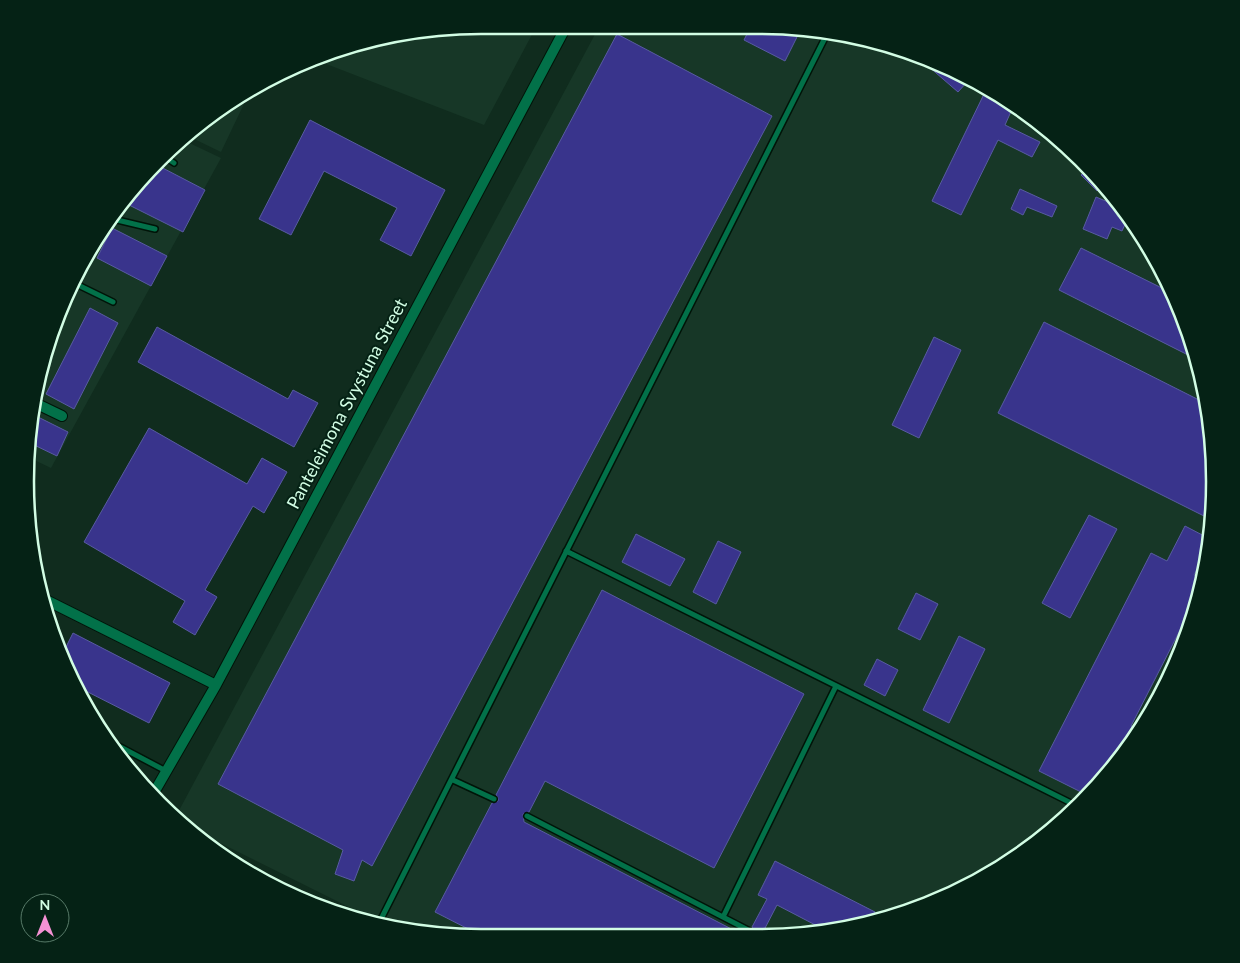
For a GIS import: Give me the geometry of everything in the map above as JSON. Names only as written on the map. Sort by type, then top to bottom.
[{"type":"street","name":"Panteleimona Svystuna Street","points":[[156,789],[216,685],[562,34]]},
{"type":"street","points":[[40,406],[62,416]]},
{"type":"street","points":[[51,602],[216,685]]},
{"type":"lane","points":[[382,918],[824,39]]},
{"type":"lane","points":[[170,160],[174,163]]},
{"type":"lane","points":[[118,220],[155,229]]},
{"type":"lane","points":[[79,285],[112,302]]},
{"type":"lane","points":[[566,551],[1070,803]]},
{"type":"lane","points":[[723,917],[836,686]]},
{"type":"lane","points":[[121,747],[167,771]]},
{"type":"lane","points":[[453,780],[494,800]]},
{"type":"lane","points":[[527,816],[746,929]]},
{"type":"shaded area","points":[[532,34],[484,125],[324,63],[394,42],[452,35]]},
{"type":"shaded area","points":[[595,34],[788,35],[846,42],[874,49],[930,68],[957,80],[1007,109],[1054,145],[1095,186],[1114,209],[1131,233],[1160,283],[1172,310],[1191,366],[1198,394],[1205,452],[1206,482],[1202,540],[1198,569],[1182,625],[1160,680],[1146,705],[1114,754],[1095,777],[1054,818],[1031,837],[1007,854],[957,883],[930,895],[874,914],[846,921],[788,928],[452,928],[394,921],[357,911],[211,838],[179,811]]},
{"type":"shaded area","points":[[245,102],[221,152],[194,139]]},
{"type":"shaded area","points":[[189,143],[221,158],[51,468],[35,460],[42,394],[58,338],[80,283],[109,233],[126,209],[145,186],[186,145]]},
{"type":"building","points":[[617,34],[772,116],[372,866],[362,860],[354,881],[335,874],[343,850],[218,784]]},
{"type":"building","points":[[747,34],[798,36],[785,61],[744,40]]},
{"type":"building","points":[[931,68],[965,84],[958,92]]},
{"type":"building","points":[[984,95],[1011,112],[1005,125],[1040,142],[1032,157],[998,140],[961,215],[932,201]]},
{"type":"building","points":[[310,120],[445,190],[411,256],[380,240],[397,208],[324,171],[291,235],[259,219]]},
{"type":"building","points":[[162,168],[205,190],[183,232],[129,205]]},
{"type":"building","points":[[1083,173],[1098,190],[1097,191],[1081,175]]},
{"type":"building","points":[[1020,189],[1057,206],[1052,217],[1027,207],[1023,215],[1011,209]]},
{"type":"building","points":[[1096,197],[1108,202],[1125,224],[1122,231],[1112,227],[1107,239],[1083,229]]},
{"type":"building","points":[[112,228],[167,256],[151,286],[97,258]]},
{"type":"building","points":[[1081,248],[1162,288],[1187,355],[1059,290]]},
{"type":"building","points":[[90,308],[118,323],[74,409],[46,394]]},
{"type":"building","points":[[1044,322],[1199,400],[1205,452],[1204,516],[998,413]]},
{"type":"building","points":[[157,327],[288,399],[293,390],[318,403],[294,447],[138,362]]},
{"type":"building","points":[[934,337],[961,350],[919,438],[892,425]]},
{"type":"building","points":[[39,417],[68,432],[57,456],[36,446]]},
{"type":"building","points":[[149,428],[247,484],[262,458],[287,472],[264,513],[253,506],[205,590],[217,597],[195,635],[173,622],[185,601],[84,542]]},
{"type":"building","points":[[1089,515],[1117,529],[1070,618],[1042,603]]},
{"type":"building","points":[[1185,526],[1203,535],[1198,567],[1194,575],[1196,576],[1181,629],[1131,726],[1133,727],[1131,730],[1114,754],[1081,792],[1039,771],[1151,553],[1167,561]]},
{"type":"building","points":[[636,534],[685,559],[670,586],[622,562]]},
{"type":"building","points":[[718,541],[741,552],[716,604],[693,592]]},
{"type":"building","points":[[602,590],[804,694],[714,868],[545,781],[529,812],[523,814],[524,822],[731,929],[467,929],[435,912],[492,803],[498,801],[496,795]]},
{"type":"building","points":[[916,593],[938,604],[920,640],[898,629]]},
{"type":"building","points":[[73,633],[170,683],[149,723],[86,691],[66,647]]},
{"type":"building","points":[[959,636],[985,649],[949,723],[923,710]]},
{"type":"building","points":[[877,659],[898,670],[885,696],[864,685]]},
{"type":"building","points":[[775,861],[875,912],[874,914],[846,921],[816,925],[777,905],[765,929],[753,929],[752,927],[767,899],[758,895]]}]
